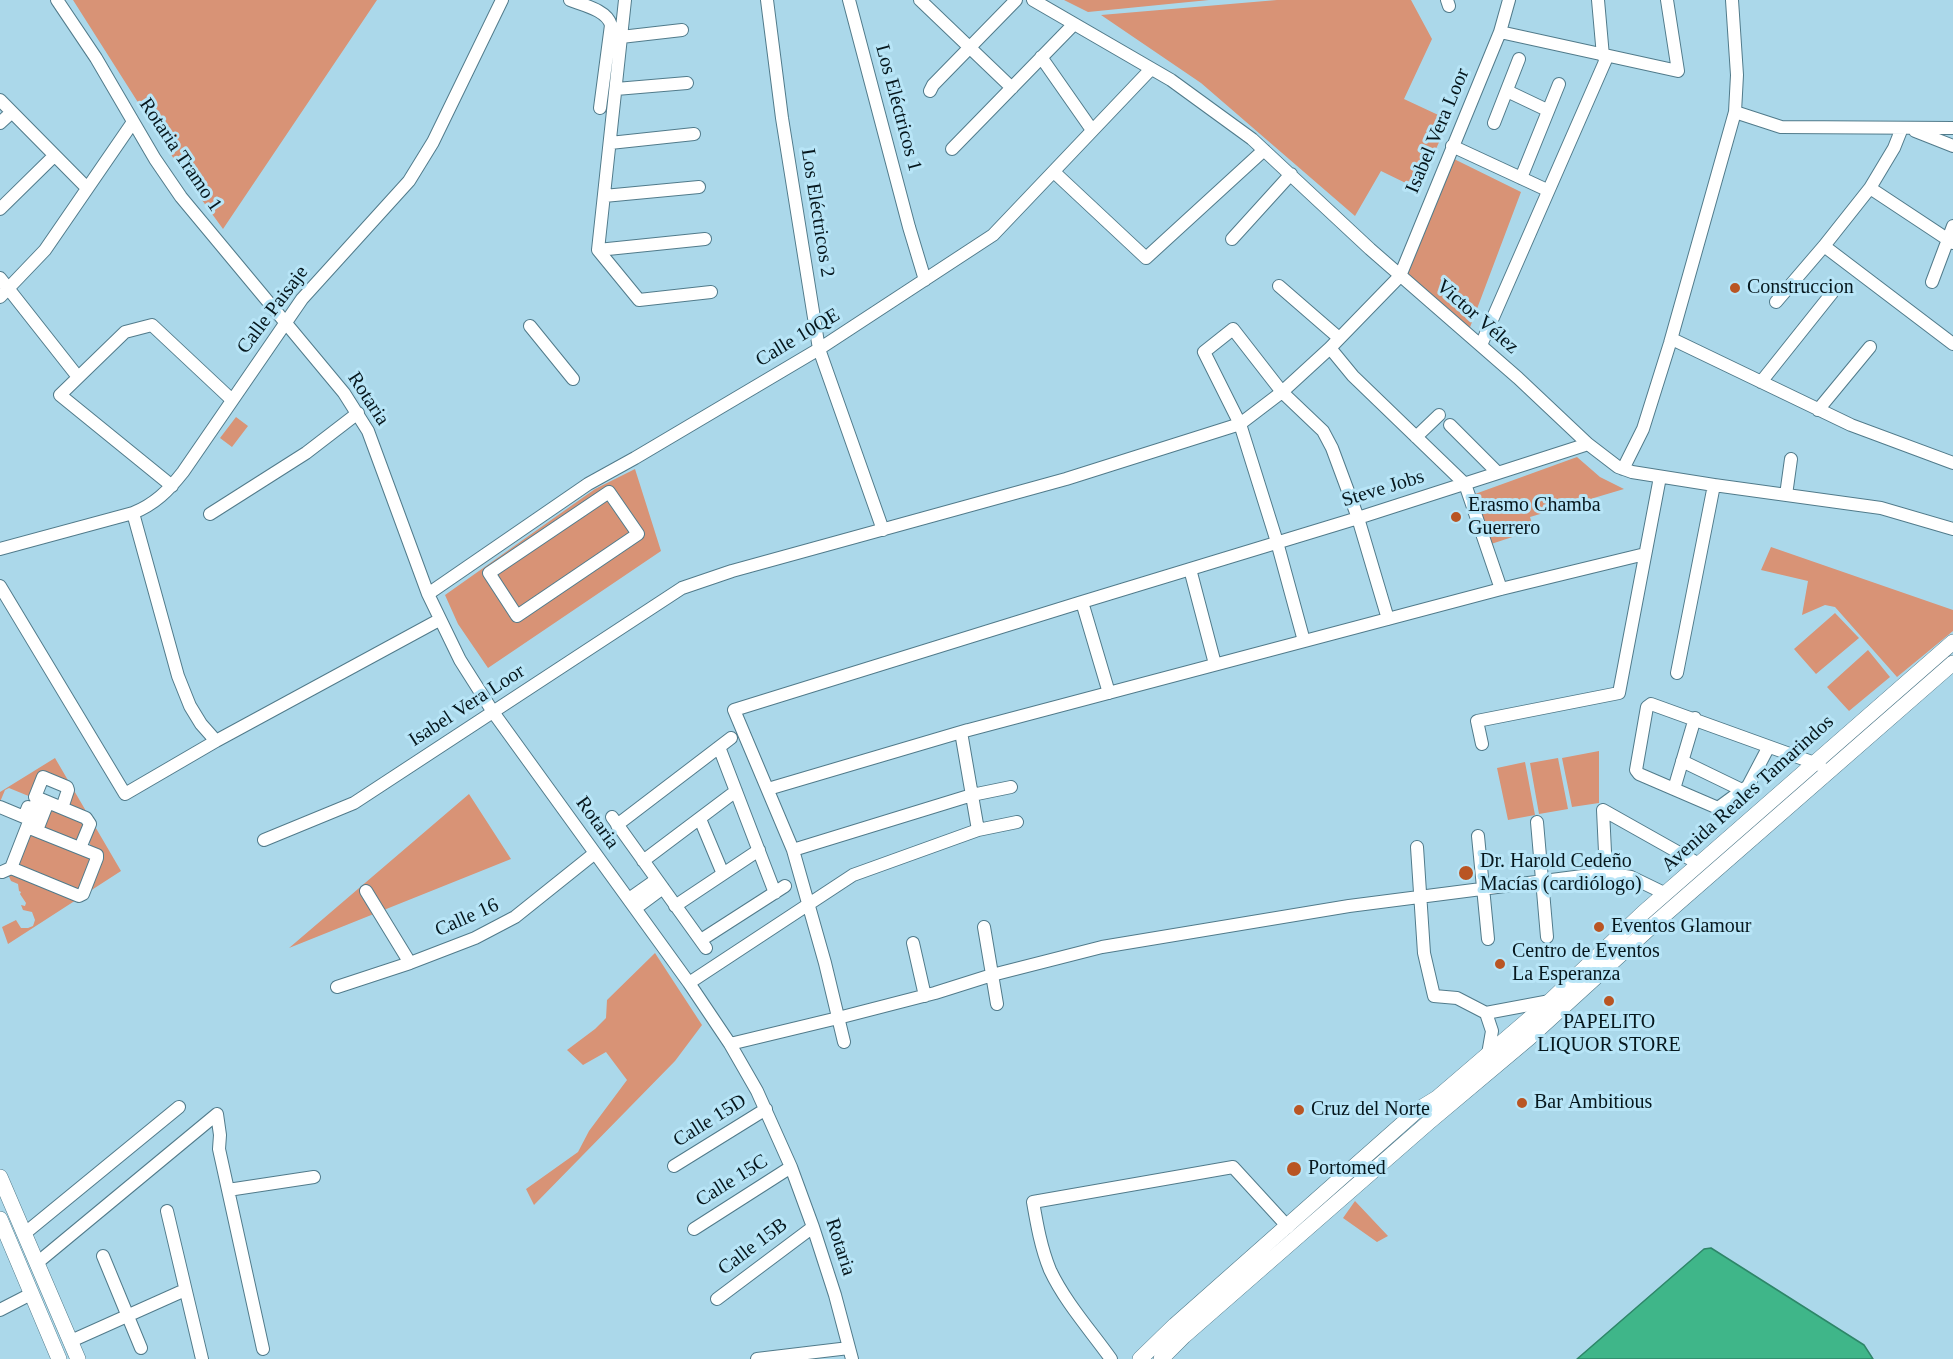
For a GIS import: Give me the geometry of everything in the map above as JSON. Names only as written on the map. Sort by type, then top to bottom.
[{"type":"main road","name":"Avenida Reales Tamarindos","points":[[1161,1359],[1419,1109],[1437,1098],[1488,1054],[1524,1033],[1550,1001],[1643,913],[1953,642]]},
{"type":"main road","name":"Avenida Reales Tamarindos","points":[[1140,1359],[1175,1325],[1288,1227],[1314,1212],[1429,1122],[1524,1033],[1653,925],[1953,663]]},
{"type":"main road","points":[[0,1177],[6,1209],[24,1234],[78,1359]]},
{"type":"main road","points":[[0,1219],[6,1249],[31,1294],[59,1359]]},
{"type":"street","name":"Rotaria Tramo 1","points":[[57,0],[96,58],[155,159],[196,218],[285,323]]},
{"type":"street","name":"Calle Paisaje","points":[[0,549],[133,513],[150,506],[172,486],[313,286],[393,200],[413,174],[433,142],[502,0]]},
{"type":"street","points":[[570,0],[605,14],[609,20],[600,108]]},
{"type":"street","points":[[626,0],[598,250],[639,300],[711,292]]},
{"type":"street","name":"Los Eléctricos 2","points":[[767,0],[782,118],[819,349],[883,530]]},
{"type":"street","name":"Los Eléctricos 1","points":[[849,0],[909,227],[926,280]]},
{"type":"street","points":[[920,0],[1012,88]]},
{"type":"street","points":[[930,91],[933,85],[1016,0]]},
{"type":"street","name":"Victor Vélez","points":[[1033,0],[1193,95],[1264,150],[1357,238],[1481,345],[1610,462],[1623,469],[1660,477],[1881,508],[1953,529]]},
{"type":"street","name":"Isabel Vera Loor","points":[[264,840],[354,803],[682,588],[732,571],[1066,479],[1240,424],[1282,392],[1330,348],[1400,276],[1500,32],[1509,0]]},
{"type":"street","points":[[1481,345],[1605,56],[1598,0]]},
{"type":"street","points":[[1500,32],[1678,71],[1667,0]]},
{"type":"street","points":[[1623,469],[1643,429],[1671,339],[1735,112],[1737,75],[1732,0]]},
{"type":"street","points":[[952,149],[1074,24]]},
{"type":"street","points":[[621,37],[682,30]]},
{"type":"street","points":[[1041,57],[1092,130]]},
{"type":"street","points":[[1494,123],[1519,58]]},
{"type":"street","name":"Calle 10QE","points":[[428,594],[588,484],[819,349],[993,235],[1151,69]]},
{"type":"street","points":[[616,89],[687,82]]},
{"type":"street","points":[[1521,178],[1558,84]]},
{"type":"street","points":[[1507,91],[1547,110]]},
{"type":"street","points":[[0,100],[87,188]]},
{"type":"street","points":[[0,123],[12,112]]},
{"type":"street","points":[[1735,112],[1781,127],[1953,128]]},
{"type":"street","points":[[0,297],[45,250],[133,122]]},
{"type":"street","points":[[1906,128],[1953,146]]},
{"type":"street","points":[[1776,302],[1871,189],[1906,128]]},
{"type":"street","points":[[610,142],[694,134]]},
{"type":"street","points":[[1452,146],[1547,190]]},
{"type":"street","points":[[1054,172],[1146,258],[1264,150]]},
{"type":"street","points":[[0,209],[54,156]]},
{"type":"street","points":[[1232,239],[1291,174]]},
{"type":"street","points":[[604,196],[699,187]]},
{"type":"street","points":[[1871,189],[1950,241]]},
{"type":"street","points":[[1932,282],[1950,241],[1953,226]]},
{"type":"street","points":[[598,250],[705,239]]},
{"type":"street","points":[[1824,246],[1953,344]]},
{"type":"street","points":[[0,278],[78,377]]},
{"type":"street","points":[[1279,286],[1339,338]]},
{"type":"street","points":[[1761,382],[1832,293]]},
{"type":"street","name":"Rotaria","points":[[285,323],[358,413],[375,446],[428,594],[460,660],[493,712],[689,983],[730,1044],[766,1109],[813,1227],[835,1295],[850,1353]]},
{"type":"street","points":[[172,486],[60,395],[125,332],[152,325],[232,400]]},
{"type":"street","points":[[530,326],[573,379]]},
{"type":"street","points":[[1304,641],[1277,542],[1240,424],[1204,352],[1233,328],[1282,392],[1323,431],[1332,448],[1358,518],[1388,619]]},
{"type":"street","points":[[1671,339],[1851,425],[1953,463]]},
{"type":"street","points":[[1818,410],[1870,347]]},
{"type":"street","points":[[1330,348],[1353,376],[1465,484],[1501,589]]},
{"type":"street","points":[[210,514],[306,453],[358,413]]},
{"type":"street","points":[[1416,437],[1439,415]]},
{"type":"street","points":[[1450,425],[1498,473]]},
{"type":"street","name":"Steve Jobs","points":[[768,789],[734,710],[1358,518],[1588,444]]},
{"type":"street","points":[[1786,495],[1791,459]]},
{"type":"street","points":[[1482,744],[1477,721],[1619,693],[1660,477]]},
{"type":"street","points":[[1677,673],[1714,485]]},
{"type":"street","points":[[609,492],[638,534],[517,616],[489,573],[609,492]]},
{"type":"street","points":[[133,513],[177,676],[190,706],[201,724],[216,741]]},
{"type":"street","points":[[844,1042],[825,963],[793,850],[768,789],[961,732],[1501,589],[1645,554]]},
{"type":"street","points":[[1190,569],[1215,664]]},
{"type":"street","points":[[0,586],[125,794],[216,741],[440,620]]},
{"type":"street","points":[[1082,602],[1109,693]]},
{"type":"street","points":[[1768,748],[1752,781],[1744,791],[1719,808],[1636,771],[1647,707],[1653,704],[1695,718],[1829,771]]},
{"type":"street","points":[[1674,789],[1695,718]]},
{"type":"street","points":[[961,732],[978,830]]},
{"type":"street","points":[[719,747],[759,850],[780,889],[703,944],[614,821],[731,738]]},
{"type":"street","points":[[1682,761],[1744,791]]},
{"type":"street","points":[[40,803],[35,797],[43,777],[67,787],[62,808]]},
{"type":"street","points":[[793,850],[972,795],[1011,787]]},
{"type":"street","points":[[643,861],[736,791]]},
{"type":"street","points":[[0,807],[24,817],[28,807],[40,803],[62,808],[86,818],[90,824],[80,848]]},
{"type":"street","points":[[32,828],[97,855],[83,894],[79,896],[4,867],[15,855],[32,828],[40,803]]},
{"type":"street","points":[[1606,873],[1603,810],[1699,864]]},
{"type":"street","points":[[700,819],[723,874]]},
{"type":"street","points":[[689,983],[859,872],[978,830],[1017,822]]},
{"type":"street","points":[[1537,822],[1547,937]]},
{"type":"street","points":[[1478,836],[1488,939]]},
{"type":"street","points":[[1417,847],[1424,953],[1434,996],[1458,998],[1486,1013],[1550,1001]]},
{"type":"street","points":[[675,906],[759,850]]},
{"type":"street","name":"Calle 16","points":[[337,987],[410,963],[475,938],[515,917],[595,853]]},
{"type":"street","points":[[730,1044],[925,996],[1102,947],[1349,906],[1606,873],[1631,877],[1666,894]]},
{"type":"street","points":[[632,904],[659,884]]},
{"type":"street","points":[[366,891],[410,963]]},
{"type":"street","points":[[984,927],[997,1004]]},
{"type":"street","points":[[913,943],[925,996]]},
{"type":"street","points":[[1486,1013],[1492,1031],[1488,1054]]},
{"type":"street","points":[[24,1234],[179,1107]]},
{"type":"street","name":"Calle 15D","points":[[674,1166],[766,1109]]},
{"type":"street","points":[[37,1263],[217,1114],[219,1149],[263,1349]]},
{"type":"street","name":"Calle 15C","points":[[694,1228],[791,1167]]},
{"type":"street","points":[[1111,1359],[1051,1272],[1040,1240],[1033,1202],[1233,1167],[1288,1227]]},
{"type":"street","points":[[228,1190],[314,1177]]},
{"type":"street","points":[[167,1211],[202,1359]]},
{"type":"street","name":"Calle 15B","points":[[717,1299],[813,1227]]},
{"type":"street","points":[[103,1256],[141,1348]]},
{"type":"street","points":[[70,1341],[185,1290]]},
{"type":"street","points":[[0,1310],[31,1294]]},
{"type":"street","points":[[757,1359],[850,1353]]},
{"type":"shaded area","points":[[73,0],[377,0],[223,229],[186,178]]},
{"type":"shaded area","points":[[1064,0],[1209,0],[1088,12]]},
{"type":"shaded area","points":[[1277,0],[1411,0],[1432,39],[1404,99],[1449,120],[1418,189],[1381,171],[1355,216],[1201,83],[1101,15]]},
{"type":"shaded area","points":[[1452,158],[1521,192],[1469,330],[1407,273]]},
{"type":"shaded area","points":[[236,417],[248,426],[232,447],[220,438]]},
{"type":"shaded area","points":[[1577,457],[1600,477],[1624,489],[1530,517],[1534,530],[1491,544],[1475,494]]},
{"type":"shaded area","points":[[635,469],[661,551],[488,668],[458,624],[445,595],[595,489]]},
{"type":"shaded area","points":[[1771,547],[1953,610],[1953,631],[1897,677],[1835,607],[1825,605],[1802,615],[1808,581],[1761,570]]},
{"type":"shaded area","points":[[1835,613],[1859,638],[1816,674],[1794,649]]},
{"type":"shaded area","points":[[1868,650],[1890,677],[1849,711],[1827,687]]},
{"type":"shaded area","points":[[1599,751],[1599,803],[1572,807],[1562,758]]},
{"type":"shaded area","points":[[55,758],[121,871],[8,944],[2,927],[16,920],[21,928],[28,928],[33,926],[35,920],[32,912],[23,910],[21,905],[25,906],[26,903],[20,894],[18,884],[11,881],[7,872],[75,899],[88,891],[92,849],[88,839],[93,826],[68,808],[70,789],[42,773],[37,776],[29,795],[31,797],[9,788],[5,790],[0,802],[0,792]]},
{"type":"shaded area","points":[[1558,758],[1568,809],[1539,814],[1530,763]]},
{"type":"shaded area","points":[[1525,762],[1535,815],[1508,820],[1497,768]]},
{"type":"shaded area","points":[[469,794],[511,859],[289,948]]},
{"type":"shaded area","points":[[50,807],[87,822],[79,842],[42,827]]},
{"type":"shaded area","points":[[28,831],[92,857],[78,893],[14,867]]},
{"type":"shaded area","points":[[655,953],[702,1025],[675,1061],[534,1205],[526,1189],[578,1152],[589,1131],[627,1080],[606,1052],[583,1065],[567,1050],[606,1018],[607,1000]]},
{"type":"shaded area","points":[[1355,1201],[1388,1236],[1377,1242],[1343,1218]]},
{"type":"shaded area","points":[[1711,1248],[1864,1345],[1873,1359],[1577,1359],[1704,1249]]},
{"type":"place","name":"Construccion","points":[[1735,288]]},
{"type":"place","name":"Erasmo Chamba Guerrero","points":[[1456,517]]},
{"type":"place","name":"Dr. Harold Cedeño Macías (cardiólogo)","points":[[1466,873]]},
{"type":"place","name":"Eventos Glamour","points":[[1599,927]]},
{"type":"place","name":"Centro de Eventos La Esperanza","points":[[1500,964]]},
{"type":"place","name":"PAPELITO LIQUOR STORE","points":[[1609,1001]]},
{"type":"place","name":"Bar Ambitious","points":[[1522,1103]]},
{"type":"place","name":"Cruz del Norte","points":[[1299,1110]]},
{"type":"place","name":"Portomed","points":[[1294,1169]]}]
